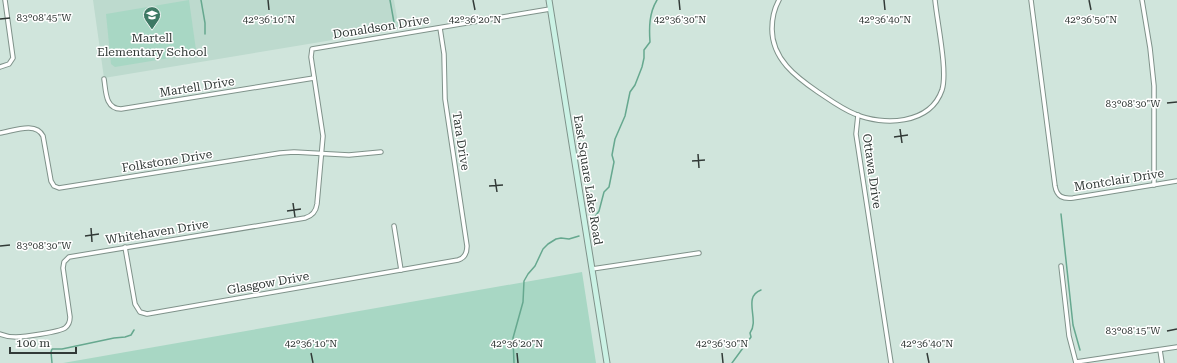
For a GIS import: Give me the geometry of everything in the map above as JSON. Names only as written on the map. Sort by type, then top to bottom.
[{"type":"main road","name":"East Square Lake Road","points":[[549,0],[607,363]]},
{"type":"street","points":[[0,67],[6,66],[11,62],[13,55],[5,0]]},
{"type":"street","points":[[779,0],[773,14],[772,32],[776,50],[783,63],[804,83],[849,112],[858,116],[878,120],[903,119],[924,113],[929,110],[938,99],[943,86],[944,72],[935,0]]},
{"type":"street","name":"Montclair Drive","points":[[1031,0],[1050,155],[1055,190],[1058,195],[1062,198],[1073,198],[1177,181]]},
{"type":"street","points":[[1142,0],[1152,68],[1154,112],[1154,185]]},
{"type":"street","name":"Donaldson Drive","points":[[314,78],[311,51],[316,48],[550,9]]},
{"type":"street","name":"Tara Drive","points":[[440,28],[444,54],[445,99],[468,246],[465,256]]},
{"type":"street","points":[[314,78],[323,136],[322,154]]},
{"type":"street","name":"Martell Drive","points":[[104,79],[109,103],[115,109],[121,110],[314,78]]},
{"type":"street","name":"Ottawa Drive","points":[[858,116],[856,134],[891,363]]},
{"type":"street","name":"Folkstone Drive","points":[[0,133],[30,128],[36,128],[39,130],[43,136],[51,180],[54,186],[59,188],[280,153],[294,152],[349,155],[381,152]]},
{"type":"street","name":"Whitehaven Drive","points":[[0,334],[10,337],[20,337],[65,328],[70,317],[63,268],[66,260],[77,255],[311,216],[315,212],[317,204],[322,154]]},
{"type":"street","points":[[394,226],[401,270]]},
{"type":"street","name":"Glasgow Drive","points":[[125,247],[136,307],[140,312],[147,314],[458,260],[465,256]]},
{"type":"street","points":[[592,269],[699,253]]},
{"type":"street","points":[[1061,266],[1070,336],[1076,363],[1177,347]]},
{"type":"street","points":[[1160,350],[1162,363]]},
{"type":"shaded area","points":[[93,0],[394,0],[399,29],[104,78]]},
{"type":"shaded area","name":"Martell Elementary School","points":[[189,0],[196,50],[194,54],[115,67],[111,64],[106,14]]},
{"type":"shaded area","points":[[582,272],[596,363],[63,363]]},
{"type":"waterway","points":[[201,0],[205,23],[205,34]]},
{"type":"waterway","points":[[390,0],[395,28]]},
{"type":"waterway","points":[[592,221],[599,211],[604,192],[609,187],[614,162],[612,155],[615,139],[625,116],[630,92],[635,85],[642,67],[644,50],[650,42],[651,15],[657,0]]},
{"type":"waterway","points":[[1061,214],[1073,325],[1080,350]]},
{"type":"waterway","points":[[514,363],[513,338],[523,302],[524,281],[535,266],[543,249],[548,244],[556,239],[569,239],[579,236]]},
{"type":"waterway","points":[[732,363],[751,337],[750,333],[753,328],[753,298],[755,293],[761,290]]},
{"type":"waterway","points":[[52,363],[52,349],[62,349],[125,337],[131,335],[134,330]]},
{"type":"place","name":"Martell Elementary School","points":[[152,30]]}]
